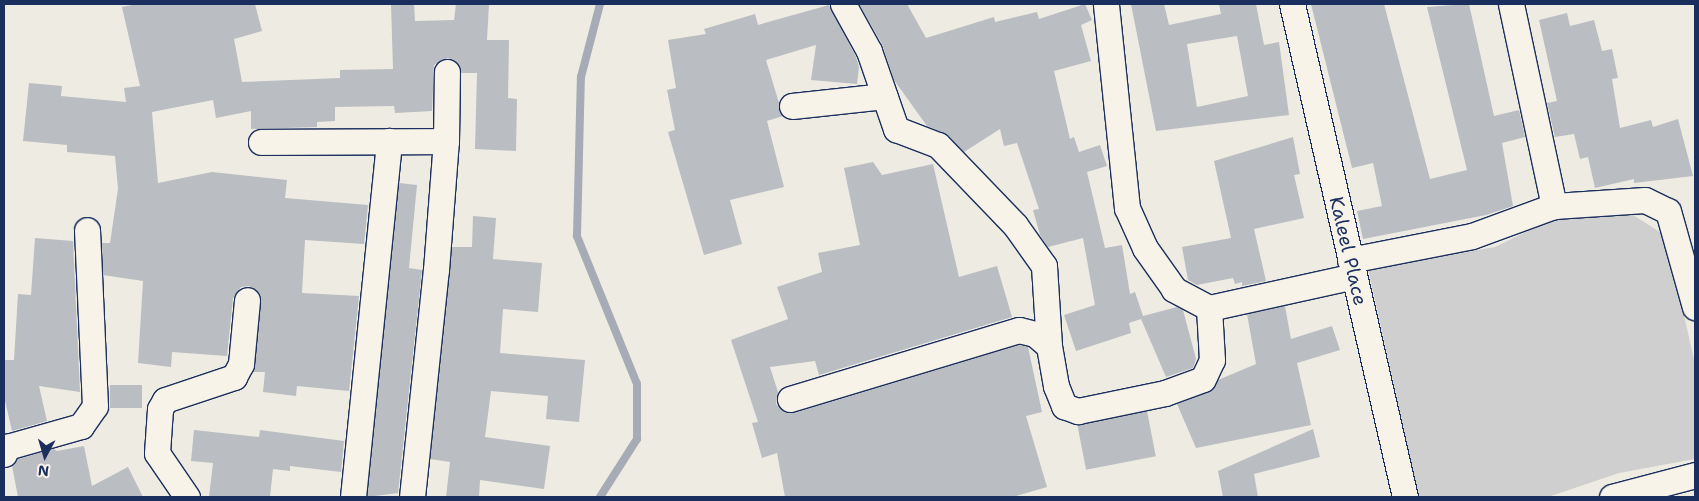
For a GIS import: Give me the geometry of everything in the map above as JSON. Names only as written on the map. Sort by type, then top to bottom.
[{"type":"street","points":[[843,4],[869,51],[896,129],[938,145],[1016,225],[1044,266],[1049,346],[1056,386],[1064,406],[1078,410],[1165,393],[1203,379],[1212,360],[1209,308]]},
{"type":"street","points":[[1106,4],[1127,208],[1144,248],[1174,289],[1209,308],[1472,236],[1554,206],[1645,200],[1668,211],[1695,307]]},
{"type":"street","name":"Kaleel Place","points":[[1292,4],[1404,497]]},
{"type":"street","points":[[1511,4],[1554,206]]},
{"type":"street","points":[[412,497],[446,141],[446,72]]},
{"type":"street","points":[[792,106],[884,96]]},
{"type":"street","points":[[353,497],[389,141]]},
{"type":"street","points":[[260,142],[446,141]]},
{"type":"street","points":[[4,454],[7,447],[81,426],[96,406],[87,230]]},
{"type":"street","points":[[187,497],[157,453],[160,410],[166,400],[234,377],[241,364],[248,300]]},
{"type":"street","points":[[790,399],[1019,330],[1035,334],[1049,346]]},
{"type":"street","points":[[1612,497],[1695,475]]},
{"type":"shaded area","points":[[1630,213],[1666,236],[1695,364],[1695,459],[1619,473],[1548,497],[1419,497],[1368,269],[1495,247],[1552,219]]},
{"type":"building","points":[[137,4],[255,4],[262,31],[234,39],[242,82],[340,78],[340,70],[393,69],[391,4],[414,4],[415,21],[454,20],[456,4],[489,4],[487,40],[509,40],[508,98],[517,99],[516,151],[475,149],[477,73],[461,73],[459,65],[448,58],[434,65],[432,111],[395,113],[394,106],[335,107],[335,121],[317,122],[317,127],[251,129],[251,111],[216,118],[213,100],[152,112],[158,183],[212,172],[287,180],[285,198],[368,205],[364,244],[305,240],[302,293],[359,296],[349,391],[297,386],[296,396],[263,392],[265,372],[253,372],[261,301],[260,294],[249,286],[241,287],[233,298],[227,356],[172,352],[171,367],[138,363],[143,281],[103,275],[102,243],[110,243],[118,189],[115,156],[67,152],[67,145],[23,141],[29,83],[62,86],[61,96],[126,102],[124,88],[140,86],[122,7]]},
{"type":"building","points":[[859,4],[907,4],[926,38],[994,17],[995,22],[1037,12],[1039,19],[1085,4],[1092,20],[1081,25],[1091,61],[1054,71],[1070,139],[1074,137],[1079,152],[1100,145],[1107,166],[1087,172],[1105,248],[1122,245],[1130,294],[1135,292],[1143,316],[1177,307],[1183,310],[1196,359],[1193,368],[1166,377],[1141,319],[1129,323],[1131,333],[1076,351],[1064,315],[1095,305],[1083,238],[1048,247],[1040,235],[1033,210],[1039,209],[1017,143],[1004,146],[1000,129],[964,152],[948,135],[927,126],[894,80],[882,44]]},
{"type":"building","points":[[1131,4],[1164,4],[1169,25],[1221,14],[1219,4],[1256,4],[1264,45],[1279,42],[1289,115],[1156,131]],"holes":[[[1237,36],[1248,96],[1197,107],[1187,44]]]},
{"type":"building","points":[[1311,4],[1384,4],[1430,179],[1467,170],[1427,7],[1469,4],[1494,116],[1519,110],[1525,137],[1502,143],[1513,206],[1486,215],[1363,239],[1357,211],[1382,206],[1373,163],[1352,168]]},
{"type":"building","points":[[829,5],[856,57],[859,67],[857,84],[811,80],[816,45],[766,60],[783,116],[767,121],[784,187],[730,200],[742,244],[704,255],[668,132],[675,130],[667,90],[676,88],[668,40],[706,34],[704,29],[755,14],[758,25]]},
{"type":"building","points":[[1567,13],[1570,26],[1594,20],[1602,51],[1612,49],[1618,78],[1612,79],[1620,128],[1651,120],[1653,127],[1678,119],[1693,176],[1634,183],[1634,179],[1595,188],[1588,157],[1580,159],[1574,134],[1555,137],[1547,103],[1557,101],[1539,20]]},
{"type":"building","points":[[1293,137],[1300,174],[1294,175],[1304,218],[1254,229],[1266,281],[1242,286],[1242,282],[1235,284],[1233,278],[1197,285],[1188,280],[1182,247],[1231,238],[1214,161]]},
{"type":"building","points":[[873,162],[882,175],[933,164],[959,277],[997,266],[1012,317],[819,375],[815,361],[770,367],[778,392],[776,404],[786,413],[794,413],[1019,345],[1028,347],[1042,412],[1026,416],[1047,487],[1013,497],[785,497],[777,453],[762,458],[752,423],[758,422],[731,340],[788,319],[777,287],[822,272],[818,253],[860,245],[844,168]]},
{"type":"building","points":[[399,183],[417,185],[409,268],[422,270],[398,493],[367,497]]},
{"type":"building","points":[[473,216],[496,218],[493,259],[542,263],[538,312],[503,309],[500,353],[585,360],[579,422],[546,419],[548,396],[491,391],[485,437],[550,446],[544,489],[480,480],[479,497],[446,497],[450,462],[430,459],[452,247],[472,247]]},
{"type":"building","points":[[35,238],[73,241],[80,392],[39,386],[47,421],[12,431],[4,396],[4,360],[14,360],[18,294],[31,295]]},
{"type":"building","points":[[1285,306],[1291,339],[1332,326],[1340,350],[1297,363],[1311,425],[1196,448],[1177,404],[1208,392],[1218,380],[1256,364],[1247,314]]},
{"type":"building","points":[[110,385],[142,385],[142,408],[110,408]]},
{"type":"building","points":[[1147,411],[1156,456],[1086,470],[1077,425]]},
{"type":"building","points":[[1313,429],[1320,457],[1254,474],[1258,497],[1223,497],[1218,471]]},
{"type":"building","points":[[194,430],[259,437],[260,430],[344,441],[341,472],[290,466],[290,471],[273,469],[270,497],[209,497],[213,463],[191,461]]},
{"type":"building","points":[[84,446],[92,486],[128,467],[143,497],[18,497],[12,466],[18,459],[54,449],[57,451]]},
{"type":"waterway","points":[[600,4],[581,77],[577,236],[637,384],[637,439],[600,497]]}]
